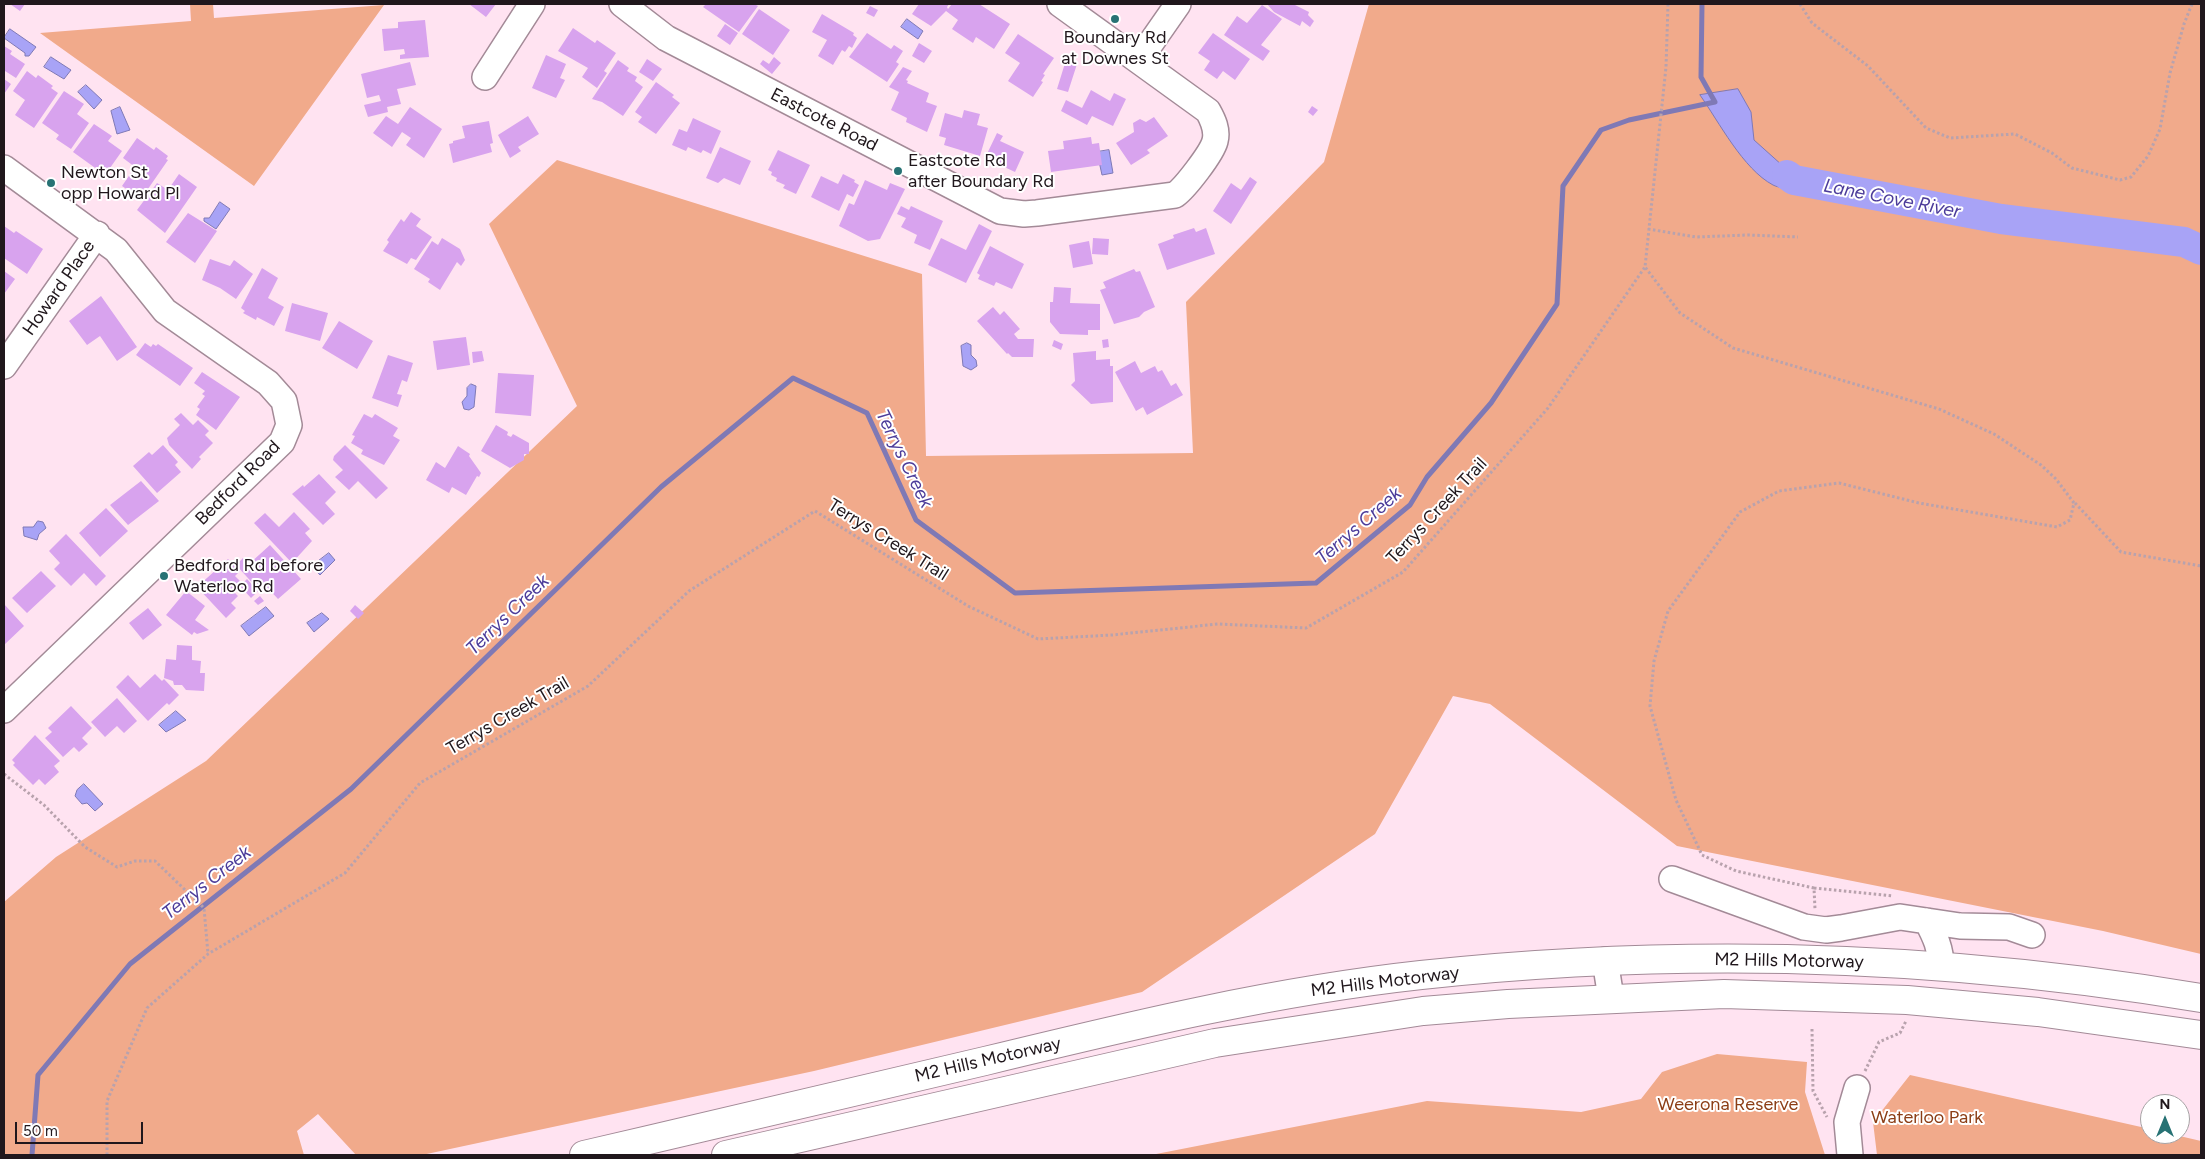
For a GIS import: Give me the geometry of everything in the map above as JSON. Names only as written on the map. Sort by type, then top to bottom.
[{"type":"highway","name":"M2 Hills Motorway","points":[[584,1155],[1210,1009],[1421,975],[1605,960],[1800,960],[1941,966],[2090,982],[2201,998]]},
{"type":"highway","name":"M2 Hills Motorway","points":[[726,1155],[1215,1043],[1423,1011],[1611,998],[1724,994],[1907,1000],[2047,1013],[2201,1035]]},
{"type":"street","points":[[484,77],[532,4]]},
{"type":"street","name":"Eastcote Road","points":[[622,4],[666,38],[1000,211],[1024,214],[1175,195],[1184,188],[1215,142],[1215,126],[1208,111],[1139,60]]},
{"type":"street","points":[[1060,4],[1139,60],[1178,4]]},
{"type":"street","name":"Bedford Road","points":[[4,168],[97,234],[116,250],[165,311],[268,383],[284,401],[289,425],[282,442],[4,710]]},
{"type":"street","name":"Howard Place","points":[[4,366],[97,234]]},
{"type":"street","points":[[1672,879],[1804,927],[1826,930],[1900,917],[1960,926],[2009,927],[2032,936]]},
{"type":"street","points":[[1927,921],[1935,936],[1941,955],[1941,966]]},
{"type":"street","points":[[1605,960],[1611,998]]},
{"type":"street","points":[[1850,1155],[1847,1122],[1857,1088]]},
{"type":"path","points":[[1668,4],[1663,98],[1648,229],[1646,267],[1680,313],[1733,348],[1939,409],[1994,434],[2041,465],[2056,479],[2074,503],[2121,552],[2201,566]]},
{"type":"path","points":[[1800,4],[1812,23],[1868,66],[1926,128],[1950,138],[2015,134],[2052,153],[2072,168],[2120,180],[2131,177],[2148,156],[2160,129],[2170,73],[2184,24],[2192,4]]},
{"type":"path","points":[[1648,229],[1696,237],[1748,235],[1798,237]]},
{"type":"path","name":"Terrys Creek Trail","points":[[107,1155],[107,1101],[147,1008],[208,954],[345,873],[420,783],[588,686],[689,592],[815,510],[968,606],[1038,639],[1112,635],[1218,624],[1306,628],[1403,572],[1548,408],[1646,267]]},
{"type":"path","points":[[1815,916],[1814,888],[1736,872],[1702,855],[1698,847],[1676,800],[1650,706],[1654,661],[1668,612],[1740,512],[1779,490],[1838,483],[1919,503],[2057,527],[2070,520],[2074,503]]},
{"type":"path","points":[[4,774],[44,805],[85,847],[117,867],[135,861],[155,861],[204,908],[208,954]]},
{"type":"path","points":[[1857,1088],[1879,1042],[1900,1033],[1906,1024],[1907,1000]]},
{"type":"path","points":[[1812,1029],[1813,1090],[1820,1107],[1831,1122]]},
{"type":"green space","points":[[190,4],[213,4],[214,18],[384,5],[254,186],[40,33],[191,21]]},
{"type":"green space","points":[[1369,4],[2201,4],[2201,954],[2103,931],[1677,846],[1490,704],[1453,696],[1375,834],[1142,992],[814,1071],[422,1155],[356,1155],[318,1114],[297,1131],[304,1155],[4,1155],[4,902],[56,857],[206,761],[577,406],[489,224],[557,160],[922,274],[926,456],[1193,453],[1186,302],[1324,162]]},
{"type":"green space","name":"Weerona Reserve","points":[[1717,1054],[1807,1062],[1805,1092],[1825,1155],[1151,1155],[1427,1101],[1581,1112],[1641,1099],[1662,1072]]},
{"type":"green space","name":"Waterloo Park","points":[[1910,1075],[2140,1127],[2140,1144],[2190,1144],[2190,1138],[2201,1141],[2201,1155],[1877,1155],[1873,1122]]},
{"type":"shaded area","points":[[907,19],[923,31],[918,39],[901,27]]},
{"type":"shaded area","points":[[10,29],[36,47],[29,56],[25,56],[25,53],[4,38]]},
{"type":"shaded area","points":[[51,57],[71,70],[64,79],[44,67]]},
{"type":"shaded area","points":[[86,85],[102,100],[94,109],[78,92]]},
{"type":"shaded area","points":[[1738,89],[1751,112],[1754,140],[1783,166],[1839,185],[1787,188],[1773,185],[1762,178],[1732,144],[1700,95]]},
{"type":"shaded area","points":[[120,107],[130,130],[117,134],[111,111]]},
{"type":"shaded area","points":[[1109,150],[1113,173],[1102,175],[1097,152]]},
{"type":"shaded area","points":[[220,202],[230,209],[216,229],[204,221],[204,218],[209,218]]},
{"type":"shaded area","points":[[967,343],[971,345],[971,355],[976,360],[977,366],[971,370],[963,366],[961,346]]},
{"type":"shaded area","points":[[471,384],[476,386],[474,407],[469,410],[464,409],[462,402],[467,396],[467,388]]},
{"type":"shaded area","points":[[38,521],[43,522],[46,528],[39,534],[37,540],[24,536],[23,527],[33,527]]},
{"type":"shaded area","points":[[329,553],[335,560],[320,575],[312,566]]},
{"type":"shaded area","points":[[266,607],[274,616],[249,636],[241,626]]},
{"type":"shaded area","points":[[322,613],[329,619],[314,632],[307,623]]},
{"type":"shaded area","points":[[176,711],[186,720],[166,732],[159,725]]},
{"type":"shaded area","points":[[84,784],[103,804],[95,811],[87,803],[82,804],[75,796],[77,790]]},
{"type":"building","points":[[10,4],[25,4],[20,11]]},
{"type":"building","points":[[469,4],[496,4],[486,17]]},
{"type":"building","points":[[706,4],[754,4],[758,6],[739,32],[703,7]]},
{"type":"building","points":[[919,4],[949,4],[948,9],[952,4],[979,4],[1010,24],[994,49],[976,37],[973,43],[952,29],[958,20],[946,11],[931,26],[912,14]]},
{"type":"building","points":[[1267,4],[1293,4],[1309,12],[1308,15],[1314,21],[1310,27],[1302,21],[1300,26],[1274,12]]},
{"type":"building","points":[[1262,5],[1282,19],[1261,45],[1270,51],[1263,61],[1224,35],[1237,16],[1247,23]]},
{"type":"building","points":[[870,6],[878,10],[874,17],[866,13]]},
{"type":"building","points":[[759,9],[790,30],[773,55],[742,34]]},
{"type":"building","points":[[822,14],[854,33],[853,35],[857,38],[852,48],[849,46],[845,52],[842,50],[833,65],[818,56],[827,40],[812,32]]},
{"type":"building","points":[[425,20],[429,57],[400,59],[400,55],[405,54],[404,49],[384,51],[382,29],[398,28],[398,22]]},
{"type":"building","points":[[725,24],[738,33],[730,45],[717,36]]},
{"type":"building","points":[[573,28],[595,43],[597,40],[616,53],[604,71],[607,73],[597,88],[582,77],[588,68],[558,51]]},
{"type":"building","points":[[867,33],[891,49],[894,45],[903,51],[896,62],[899,64],[887,82],[849,57]]},
{"type":"building","points":[[1213,33],[1250,59],[1235,80],[1223,71],[1217,79],[1204,70],[1210,61],[1198,53]]},
{"type":"building","points":[[1018,34],[1054,58],[1043,74],[1045,75],[1041,81],[1043,82],[1033,97],[1008,81],[1020,63],[1005,53]]},
{"type":"building","points":[[919,43],[932,51],[924,63],[912,56]]},
{"type":"building","points":[[4,46],[12,51],[10,54],[25,64],[16,78],[5,71],[4,73]]},
{"type":"building","points":[[546,55],[566,64],[560,78],[565,80],[556,98],[532,88]]},
{"type":"building","points":[[774,57],[781,63],[772,74],[760,64],[763,60],[769,64]]},
{"type":"building","points":[[647,59],[662,69],[653,81],[639,72]]},
{"type":"building","points":[[618,60],[629,68],[627,71],[637,77],[635,81],[643,87],[623,116],[602,102],[592,99]]},
{"type":"building","points":[[1066,60],[1077,64],[1068,92],[1057,89]]},
{"type":"building","points":[[410,62],[416,85],[397,89],[401,104],[387,107],[388,112],[368,117],[364,105],[381,101],[379,95],[367,98],[361,74]]},
{"type":"building","points":[[903,67],[912,71],[906,80],[908,81],[907,83],[929,93],[926,102],[937,106],[927,132],[906,122],[907,118],[891,110],[899,92],[889,87]]},
{"type":"building","points":[[27,71],[36,78],[38,75],[53,86],[51,88],[58,93],[34,128],[15,115],[25,100],[13,91]]},
{"type":"building","points":[[4,79],[11,84],[4,94]]},
{"type":"building","points":[[656,82],[674,95],[672,97],[680,103],[656,134],[638,122],[642,117],[635,112]]},
{"type":"building","points":[[1091,90],[1110,101],[1114,93],[1126,99],[1113,126],[1092,116],[1087,125],[1061,111],[1066,100],[1082,108]]},
{"type":"building","points":[[64,91],[84,104],[77,114],[89,123],[71,149],[56,139],[59,135],[42,123]]},
{"type":"building","points":[[1312,106],[1318,110],[1313,116],[1308,112]]},
{"type":"building","points":[[410,107],[442,129],[424,158],[406,145],[411,138],[402,132],[392,147],[373,133],[386,116],[398,124]]},
{"type":"building","points":[[964,110],[980,114],[977,125],[988,128],[980,156],[944,145],[946,138],[939,136],[945,113],[962,118]]},
{"type":"building","points":[[528,116],[539,134],[518,147],[521,151],[510,158],[498,135]]},
{"type":"building","points":[[1154,117],[1168,136],[1147,150],[1150,153],[1131,165],[1116,143],[1134,132],[1133,123],[1140,119],[1146,122]]},
{"type":"building","points":[[693,118],[721,131],[711,154],[703,150],[701,153],[688,147],[686,151],[672,145],[679,129],[687,132]]},
{"type":"building","points":[[489,121],[493,143],[490,144],[492,152],[453,163],[449,144],[465,138],[462,126]]},
{"type":"building","points":[[94,124],[112,136],[108,141],[122,151],[105,175],[73,152]]},
{"type":"building","points":[[997,133],[1003,136],[1000,141],[1024,152],[1015,172],[985,158]]},
{"type":"building","points":[[1091,137],[1092,144],[1099,143],[1102,165],[1051,172],[1048,151],[1064,149],[1063,141]]},
{"type":"building","points":[[137,138],[154,150],[156,147],[168,156],[166,159],[168,160],[141,199],[122,186],[135,167],[123,158]]},
{"type":"building","points":[[720,147],[751,161],[740,185],[724,178],[718,183],[706,178]]},
{"type":"building","points":[[778,150],[810,165],[796,194],[783,188],[785,185],[776,181],[777,178],[771,175],[772,172],[768,170]]},
{"type":"building","points":[[179,174],[197,187],[165,233],[137,210],[157,183],[168,190]]},
{"type":"building","points":[[843,174],[855,180],[854,182],[859,185],[853,197],[847,194],[839,211],[811,197],[821,176],[838,184]]},
{"type":"building","points":[[1250,177],[1257,182],[1231,224],[1213,211],[1231,183],[1241,190]]},
{"type":"building","points":[[865,180],[887,190],[890,183],[905,189],[880,239],[868,241],[839,226],[849,203],[854,205]]},
{"type":"building","points":[[901,206],[909,210],[911,206],[943,221],[930,250],[914,243],[917,235],[901,227],[906,218],[897,214]]},
{"type":"building","points":[[411,212],[421,219],[416,226],[432,237],[416,260],[411,258],[407,264],[383,251],[389,242],[387,240],[401,219],[404,222]]},
{"type":"building","points":[[188,213],[217,231],[195,263],[166,242]]},
{"type":"building","points":[[979,224],[992,231],[966,283],[928,265],[941,238],[966,250]]},
{"type":"building","points":[[4,226],[14,233],[16,231],[43,249],[27,274],[4,258]]},
{"type":"building","points":[[1194,228],[1196,232],[1206,228],[1215,254],[1167,270],[1158,244],[1174,238],[1173,235]]},
{"type":"building","points":[[442,238],[460,249],[465,260],[461,266],[457,262],[440,290],[428,282],[430,279],[414,269],[432,241],[438,245]]},
{"type":"building","points":[[1093,238],[1109,239],[1108,255],[1092,254]]},
{"type":"building","points":[[1089,241],[1093,264],[1073,268],[1069,245]]},
{"type":"building","points":[[990,246],[1024,264],[1012,289],[996,282],[994,286],[978,279],[980,275],[977,273]]},
{"type":"building","points":[[210,259],[230,266],[234,260],[253,274],[236,299],[220,288],[202,280]]},
{"type":"building","points":[[262,268],[278,278],[268,298],[284,307],[274,326],[257,317],[256,320],[243,313],[245,311],[241,308]]},
{"type":"building","points":[[1134,269],[1136,272],[1140,271],[1155,307],[1144,312],[1139,317],[1114,324],[1100,290],[1106,288],[1103,282]]},
{"type":"building","points":[[4,271],[15,279],[4,294]]},
{"type":"building","points":[[1054,287],[1071,288],[1070,303],[1100,304],[1100,330],[1088,330],[1088,335],[1060,334],[1050,322],[1050,302],[1053,302]]},
{"type":"building","points":[[101,296],[137,347],[117,361],[100,336],[87,345],[69,321]]},
{"type":"building","points":[[292,303],[328,313],[320,341],[285,331]]},
{"type":"building","points":[[993,307],[1000,315],[1004,311],[1020,329],[1014,334],[1018,339],[1034,339],[1033,357],[1012,357],[1007,354],[977,321]]},
{"type":"building","points":[[339,321],[373,341],[357,369],[322,348]]},
{"type":"building","points":[[466,337],[470,365],[437,370],[433,341]]},
{"type":"building","points":[[1108,339],[1109,347],[1103,348],[1102,340]]},
{"type":"building","points":[[1054,340],[1063,344],[1061,350],[1052,346]]},
{"type":"building","points":[[145,343],[151,347],[153,344],[156,346],[158,344],[193,368],[180,386],[136,355]]},
{"type":"building","points":[[482,351],[484,361],[473,363],[472,352]]},
{"type":"building","points":[[1096,351],[1096,360],[1110,359],[1110,366],[1113,366],[1113,402],[1091,404],[1071,385],[1075,381],[1073,353]]},
{"type":"building","points":[[388,355],[413,363],[407,382],[402,380],[397,394],[402,395],[398,407],[372,398]]},
{"type":"building","points":[[1135,361],[1141,373],[1155,366],[1158,372],[1162,370],[1171,386],[1176,383],[1183,395],[1147,415],[1143,407],[1136,411],[1115,372]]},
{"type":"building","points":[[202,372],[240,397],[216,430],[196,415],[200,409],[197,407],[205,396],[202,394],[205,391],[194,383]]},
{"type":"building","points":[[498,373],[534,375],[531,416],[495,413]]},
{"type":"building","points":[[181,413],[193,425],[198,420],[209,431],[205,435],[213,443],[199,457],[201,459],[192,469],[169,445],[167,438],[180,425],[174,419]]},
{"type":"building","points":[[364,414],[372,418],[375,414],[398,428],[393,436],[400,440],[384,465],[361,454],[363,450],[351,443],[355,436],[352,435]]},
{"type":"building","points":[[496,425],[508,432],[507,435],[511,437],[513,434],[529,443],[529,454],[524,454],[524,460],[510,468],[481,451]]},
{"type":"building","points":[[163,445],[178,462],[175,465],[181,472],[157,493],[133,466],[149,452],[152,455]]},
{"type":"building","points":[[345,445],[388,488],[376,499],[358,481],[349,490],[335,477],[343,470],[333,460],[334,456]]},
{"type":"building","points":[[458,446],[470,454],[469,456],[481,473],[479,477],[477,476],[466,495],[452,487],[449,493],[426,480],[436,462],[445,468]]},
{"type":"building","points":[[319,474],[336,492],[325,503],[335,514],[323,525],[292,494],[303,485],[304,487]]},
{"type":"building","points":[[141,481],[159,501],[128,525],[110,505]]},
{"type":"building","points":[[106,508],[128,531],[100,557],[79,533]]},
{"type":"building","points":[[294,512],[310,529],[305,533],[312,541],[292,563],[254,523],[265,513],[279,527]]},
{"type":"building","points":[[66,534],[106,576],[96,586],[84,573],[71,586],[54,569],[60,563],[49,551]]},
{"type":"building","points":[[270,545],[301,579],[278,599],[264,584],[258,589],[236,565],[243,558],[249,564]]},
{"type":"building","points":[[228,559],[240,571],[235,576],[240,581],[231,589],[238,596],[231,603],[236,608],[226,618],[197,587]]},
{"type":"building","points":[[41,571],[56,586],[27,613],[12,598]]},
{"type":"building","points":[[247,579],[258,591],[251,598],[240,586]]},
{"type":"building","points":[[186,591],[205,606],[195,620],[209,630],[197,634],[194,632],[192,635],[166,615]]},
{"type":"building","points":[[260,596],[264,601],[258,605],[254,601]]},
{"type":"building","points":[[4,604],[24,626],[4,645]]},
{"type":"building","points":[[355,605],[364,613],[358,619],[350,611]]},
{"type":"building","points":[[148,608],[162,625],[143,640],[129,623]]},
{"type":"building","points":[[177,645],[192,646],[192,660],[201,661],[200,673],[205,673],[204,691],[186,690],[182,685],[174,685],[173,681],[164,678],[166,659],[176,660]]},
{"type":"building","points":[[155,674],[162,681],[164,679],[179,695],[169,705],[167,703],[148,721],[116,687],[128,675],[140,688]]},
{"type":"building","points":[[117,698],[137,721],[124,733],[117,726],[105,737],[91,722]]},
{"type":"building","points":[[71,706],[92,728],[82,738],[88,744],[79,752],[74,747],[63,757],[45,738],[52,732],[48,728]]},
{"type":"building","points":[[35,735],[60,761],[54,766],[59,772],[45,785],[39,779],[33,785],[13,765],[15,763],[12,760]]},
{"type":"waterway","name":"Terrys Creek","points":[[32,1155],[38,1075],[130,964],[351,789],[661,487],[793,378],[867,413],[916,520],[1015,593],[1316,583],[1410,505],[1427,477],[1491,403],[1557,304],[1563,186],[1601,130],[1629,120],[1715,102],[1701,77],[1702,4]]},
{"type":"waterway","name":"Lane Cove River","points":[[1787,175],[1794,180],[2001,219],[2184,242],[2201,250]]},
{"type":"place","name":"Boundary Rd at Downes St","points":[[1115,19]]},
{"type":"place","name":"Eastcote Rd after Boundary Rd","points":[[898,171]]},
{"type":"place","name":"Newton St opp Howard Pl","points":[[51,183]]},
{"type":"place","name":"Bedford Rd before Waterloo Rd","points":[[164,576]]}]
